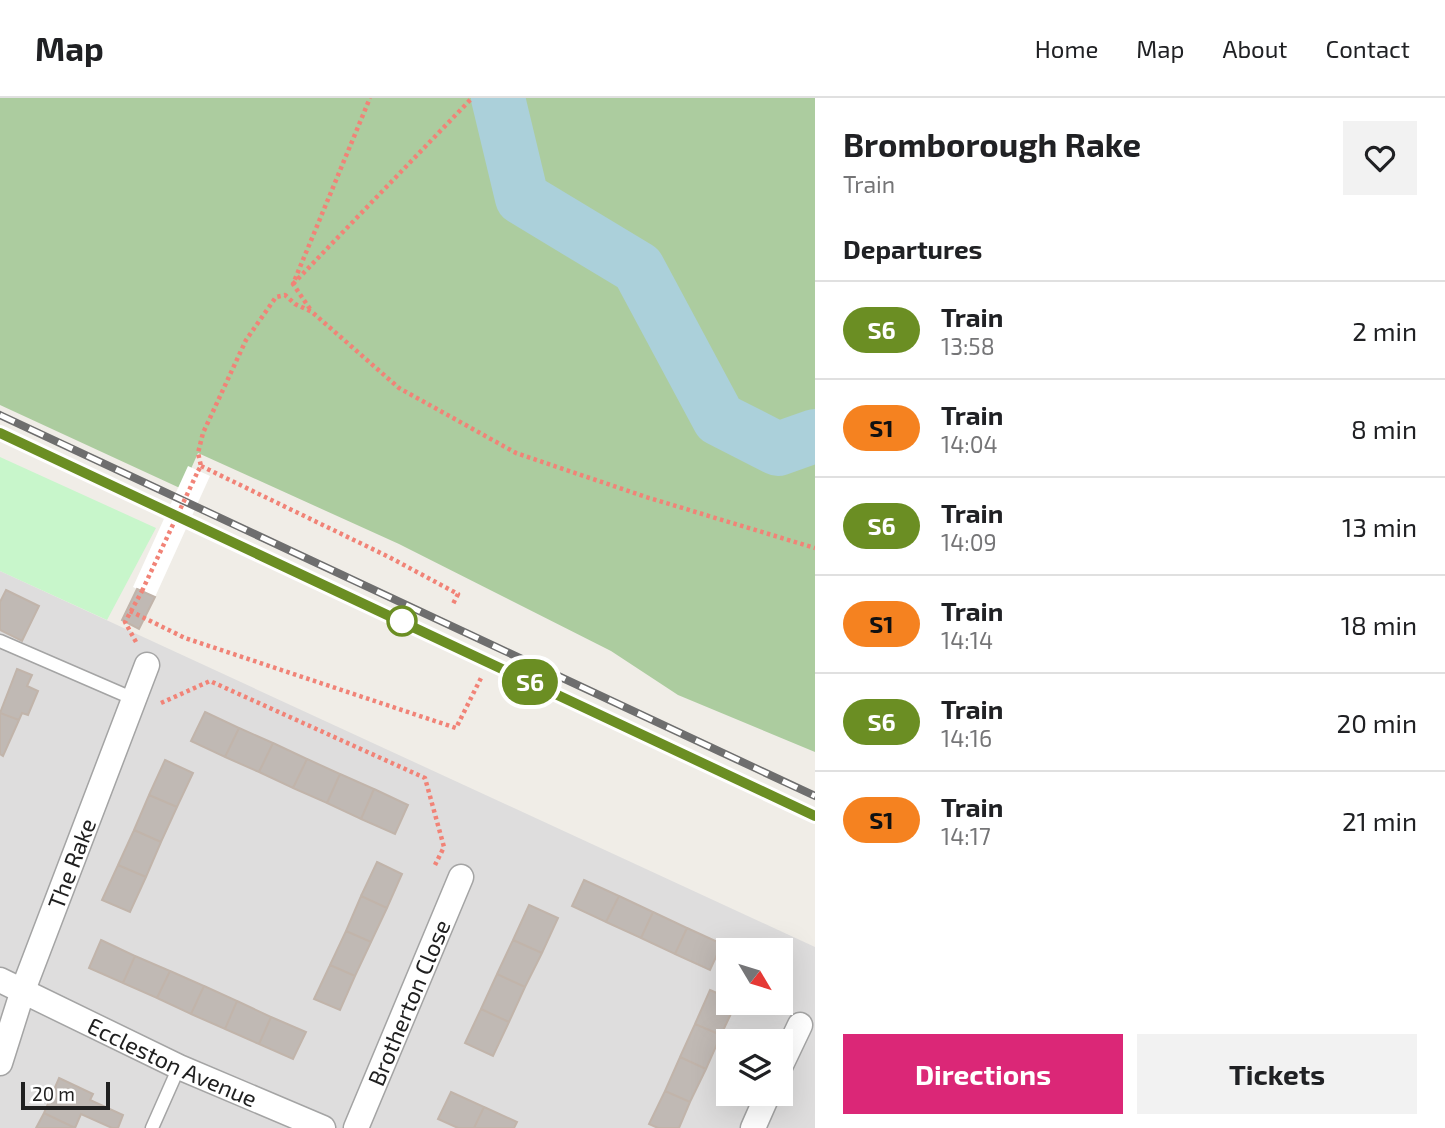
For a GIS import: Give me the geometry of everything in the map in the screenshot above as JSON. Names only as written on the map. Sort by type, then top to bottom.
[{"type":"street","name":"The Rake","points":[[0,1063],[23,990],[146,701],[147,665]]},
{"type":"street","name":"Brotherton Close","points":[[356,1128],[461,877]]},
{"type":"street","name":"Eccleston Avenue","points":[[0,980],[179,1067],[323,1128]]},
{"type":"street","points":[[793,1040],[800,1025]]},
{"type":"street","points":[[753,1128],[763,1106]]},
{"type":"lane","points":[[0,641],[146,701]]},
{"type":"lane","points":[[152,1128],[179,1067]]},
{"type":"path","points":[[293,284],[369,98]]},
{"type":"path","points":[[293,284],[471,98]]},
{"type":"path","points":[[293,284],[312,312],[399,388],[516,453],[646,497],[815,548]]},
{"type":"path","points":[[147,665],[125,622],[200,468],[198,453],[204,433],[246,340],[276,297],[285,295],[295,304],[312,312]]},
{"type":"path","points":[[200,468],[389,556],[458,594],[452,606]]},
{"type":"path","points":[[130,611],[185,638],[456,728],[481,678]]},
{"type":"path","points":[[146,701],[210,681],[425,778],[444,847],[434,864],[461,877]]},
{"type":"shaded area","points":[[0,571],[815,947],[815,1128],[0,1128]]},
{"type":"green space","points":[[0,98],[815,98],[815,752],[678,695],[611,651],[399,544],[198,453],[182,489],[0,405]]},
{"type":"green space","points":[[0,457],[156,528],[107,620],[0,571]]},
{"type":"pier","points":[[188,466],[210,476],[155,597],[133,587]]},
{"type":"building","points":[[137,589],[155,597],[139,629],[122,620]]},
{"type":"building","points":[[6,590],[39,606],[22,641],[0,630],[0,602]]},
{"type":"building","points":[[17,669],[32,675],[27,686],[38,691],[28,715],[22,713],[19,720],[0,713]]},
{"type":"building","points":[[205,712],[239,728],[225,757],[191,741]]},
{"type":"building","points":[[0,713],[19,720],[3,756],[0,754]]},
{"type":"building","points":[[239,728],[273,743],[259,772],[225,757]]},
{"type":"building","points":[[273,743],[307,759],[293,788],[259,772]]},
{"type":"building","points":[[307,759],[340,774],[327,803],[293,788]]},
{"type":"building","points":[[165,760],[193,773],[177,807],[149,795]]},
{"type":"building","points":[[340,774],[374,789],[361,819],[327,803]]},
{"type":"building","points":[[374,789],[408,805],[395,834],[361,819]]},
{"type":"building","points":[[149,795],[177,807],[161,842],[134,830]]},
{"type":"building","points":[[134,830],[161,842],[146,877],[118,865]]},
{"type":"building","points":[[377,862],[402,874],[387,908],[361,896]]},
{"type":"building","points":[[118,865],[146,877],[130,912],[102,900]]},
{"type":"building","points":[[584,880],[619,896],[606,922],[572,906]]},
{"type":"building","points":[[361,896],[387,908],[371,942],[346,931]]},
{"type":"building","points":[[619,896],[653,912],[641,938],[606,922]]},
{"type":"building","points":[[529,905],[558,918],[542,953],[513,940]]},
{"type":"building","points":[[653,912],[687,928],[675,954],[641,938]]},
{"type":"building","points":[[687,928],[716,941],[716,957],[710,970],[675,954]]},
{"type":"building","points":[[346,931],[371,942],[355,976],[330,965]]},
{"type":"building","points":[[101,940],[135,956],[123,983],[89,968]]},
{"type":"building","points":[[513,940],[542,953],[525,987],[497,974]]},
{"type":"building","points":[[135,956],[170,971],[157,998],[123,983]]},
{"type":"building","points":[[330,965],[355,976],[340,1010],[314,999]]},
{"type":"building","points":[[170,971],[204,986],[191,1014],[157,998]]},
{"type":"building","points":[[497,974],[525,987],[509,1022],[481,1009]]},
{"type":"building","points":[[204,986],[237,1001],[225,1029],[191,1014]]},
{"type":"building","points":[[710,990],[716,993],[716,1015],[730,1015],[724,1029],[716,1029],[716,1033],[695,1024]]},
{"type":"building","points":[[237,1001],[271,1017],[259,1044],[225,1029]]},
{"type":"building","points":[[481,1009],[509,1022],[493,1056],[465,1043]]},
{"type":"building","points":[[271,1017],[306,1032],[293,1059],[259,1044]]},
{"type":"building","points":[[695,1024],[716,1033],[716,1046],[706,1069],[680,1057]]},
{"type":"building","points":[[680,1057],[706,1069],[690,1102],[665,1091]]},
{"type":"building","points":[[59,1078],[93,1094],[90,1100],[123,1115],[118,1128],[112,1128],[81,1114],[75,1128],[44,1113]]},
{"type":"building","points":[[665,1091],[690,1102],[679,1128],[658,1128],[649,1124]]},
{"type":"building","points":[[451,1092],[484,1107],[474,1128],[458,1128],[438,1119]]},
{"type":"building","points":[[484,1107],[517,1122],[514,1128],[474,1128]]},
{"type":"building","points":[[44,1113],[75,1128],[36,1128]]},
{"type":"waterway","points":[[498,98],[522,198],[638,268],[719,419],[778,449],[815,436]]},
{"type":"railway","points":[[0,415],[815,796]]},
{"type":"railway","points":[[0,433],[815,815]]},
{"type":"train","name":"S6","points":[[0,433],[815,816]]}]
